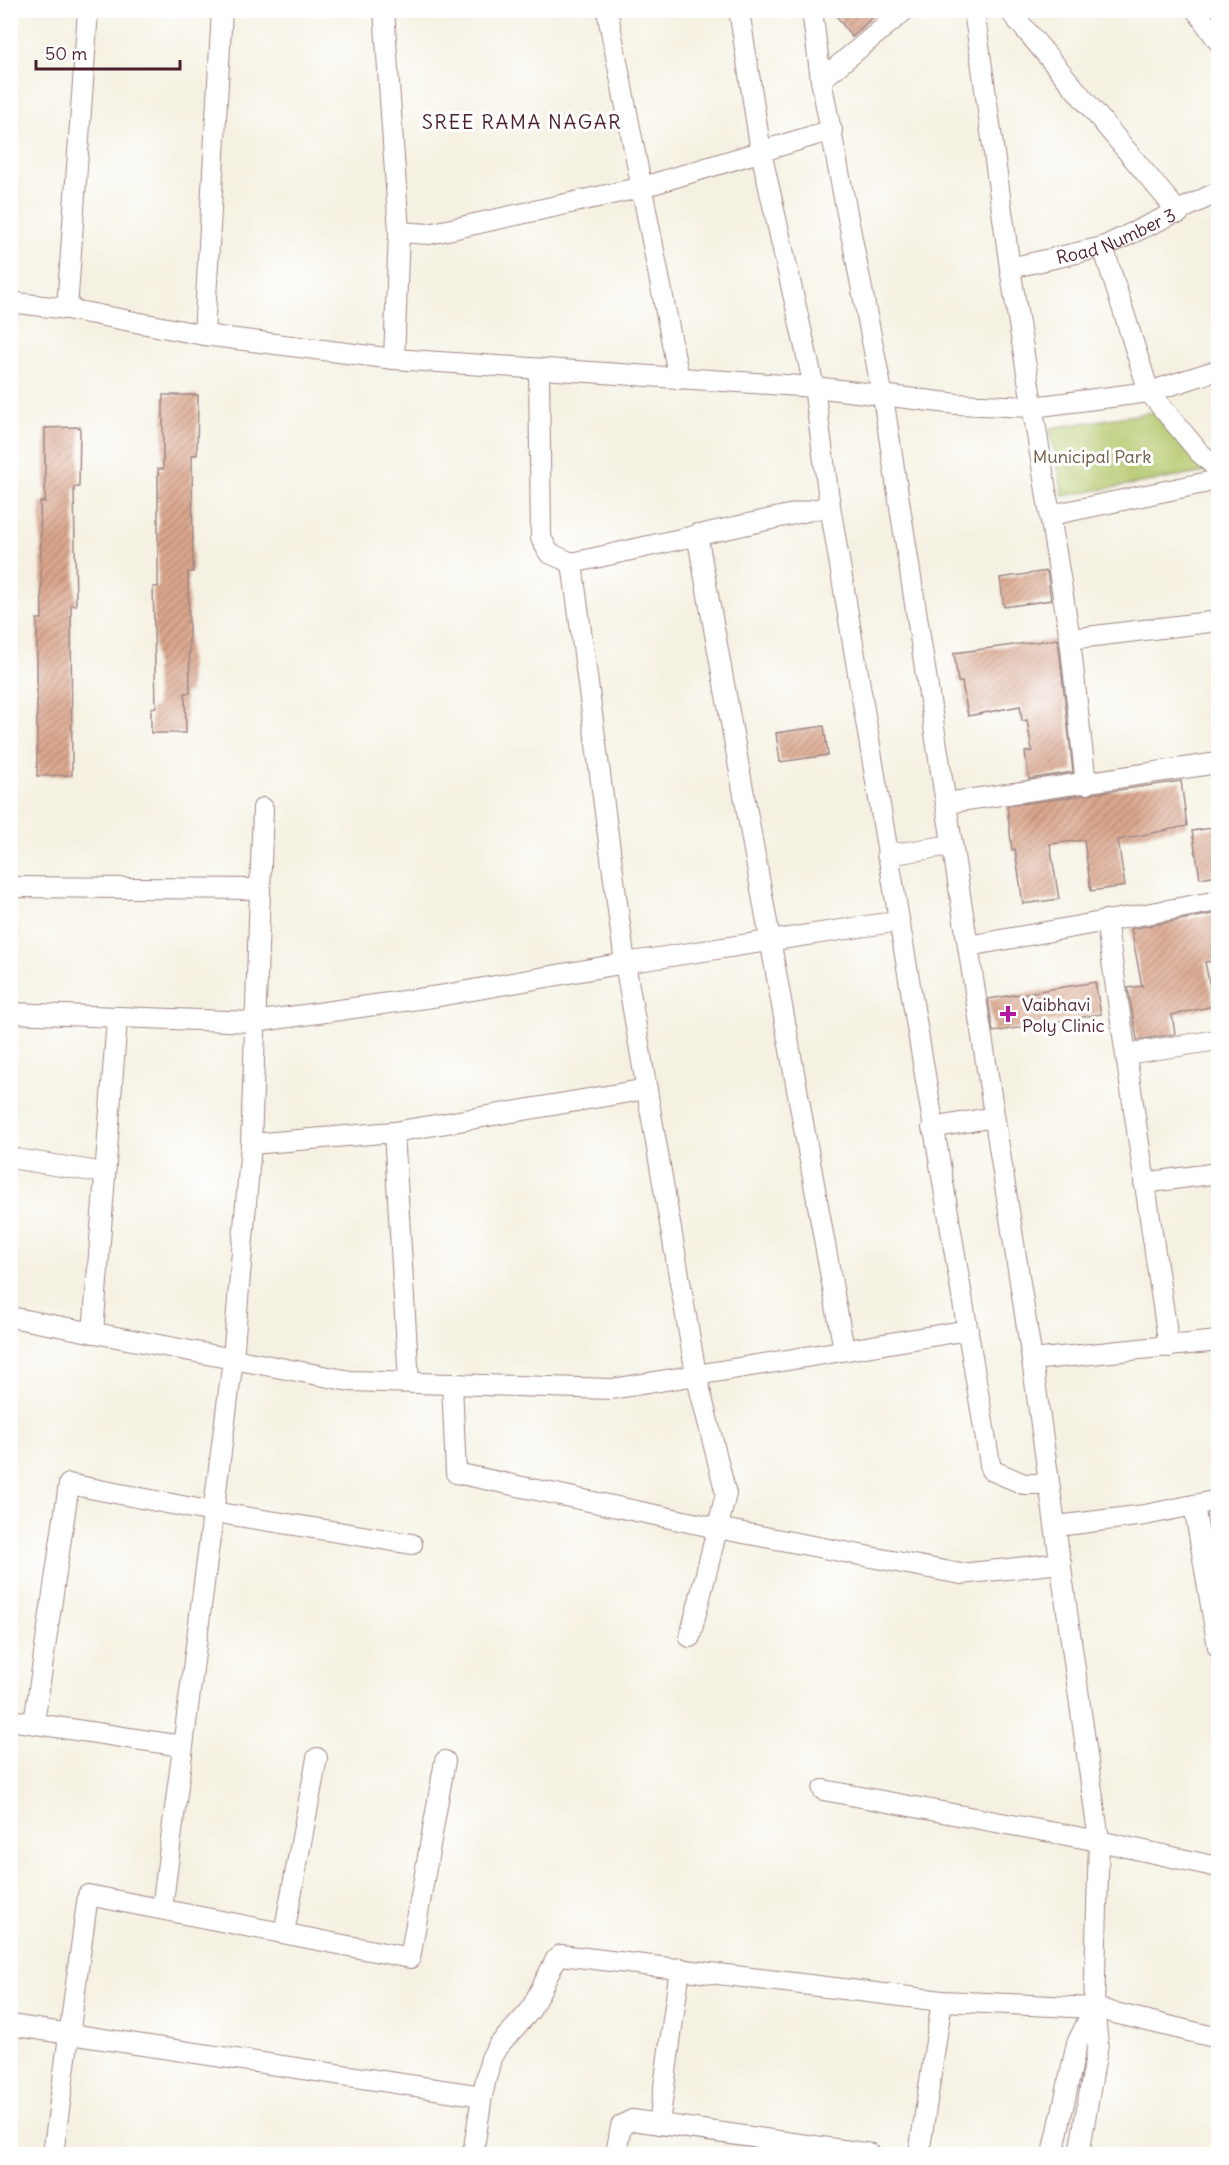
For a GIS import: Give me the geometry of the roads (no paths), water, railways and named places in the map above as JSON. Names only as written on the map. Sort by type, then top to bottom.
[{"type":"street","points":[[67,309],[88,10]]},
{"type":"street","points":[[204,335],[222,10]]},
{"type":"street","points":[[384,10],[399,232],[394,359]]},
{"type":"street","points":[[608,10],[644,187],[679,379]]},
{"type":"street","points":[[739,10],[761,152],[814,387],[830,506],[887,855],[991,1470],[1024,1484],[1049,1484]]},
{"type":"street","points":[[812,10],[821,80],[883,397],[1032,1360],[1099,1841],[1094,2008],[1098,2044],[1079,2154]]},
{"type":"street","points":[[821,80],[905,10]]},
{"type":"street","points":[[974,10],[1010,268],[1070,639],[1086,784]]},
{"type":"street","points":[[1009,10],[1179,213]]},
{"type":"street","points":[[1196,10],[1218,40]]},
{"type":"street","points":[[399,232],[429,234],[644,187],[832,130]]},
{"type":"street","name":"Road Number 3","points":[[1010,268],[1104,247],[1179,213],[1218,192]]},
{"type":"street","points":[[1104,247],[1149,392],[1199,452],[1218,469]]},
{"type":"street","points":[[10,302],[67,309],[204,335],[394,359],[814,387],[883,397],[1033,407],[1149,392],[1218,370]]},
{"type":"street","points":[[539,370],[541,538],[549,554],[572,563],[830,506]]},
{"type":"street","points":[[1051,515],[1218,480]]},
{"type":"street","points":[[697,534],[768,939],[844,1350]]},
{"type":"street","points":[[572,563],[625,963],[696,1374],[726,1494],[690,1637]]},
{"type":"street","points":[[1070,639],[1218,621]]},
{"type":"street","points":[[946,803],[1218,763]]},
{"type":"street","points":[[162,1909],[233,1359],[251,1144],[263,808]]},
{"type":"street","points":[[887,855],[952,845]]},
{"type":"street","points":[[10,887],[259,890]]},
{"type":"street","points":[[968,946],[1218,901]]},
{"type":"street","points":[[1106,920],[1169,1347]]},
{"type":"street","points":[[10,1013],[117,1019],[254,1022],[439,996],[768,939],[899,921]]},
{"type":"street","points":[[93,1333],[117,1019]]},
{"type":"street","points":[[1126,1054],[1218,1040]]},
{"type":"street","points":[[251,1144],[394,1132],[647,1089]]},
{"type":"street","points":[[932,1128],[994,1117]]},
{"type":"street","points":[[394,1132],[409,1382]]},
{"type":"street","points":[[10,1158],[105,1173]]},
{"type":"street","points":[[1144,1183],[1218,1173]]},
{"type":"street","points":[[10,1317],[350,1381],[612,1389],[968,1330]]},
{"type":"street","points":[[1032,1360],[1218,1341]]},
{"type":"street","points":[[452,1384],[456,1473],[717,1528],[961,1574],[1061,1563]]},
{"type":"street","points":[[34,1724],[69,1484],[213,1512],[412,1544]]},
{"type":"street","points":[[1056,1526],[1144,1515],[1218,1500]]},
{"type":"street","points":[[1194,1505],[1218,1647]]},
{"type":"street","points":[[10,1720],[182,1746]]},
{"type":"street","points":[[284,1933],[317,1758]]},
{"type":"street","points":[[53,2154],[88,1895],[410,1958],[445,1761]]},
{"type":"street","points":[[823,1790],[1099,1841],[1218,1867]]},
{"type":"street","points":[[473,2154],[482,2096],[491,2058],[498,2046],[530,2011],[556,1959],[561,1955],[942,2001],[1094,2008],[1218,2038]]},
{"type":"street","points":[[659,2124],[680,1968]]},
{"type":"street","points":[[919,2154],[942,2001]]},
{"type":"street","points":[[1053,2154],[1077,2043],[1094,2008]]},
{"type":"street","points":[[10,2025],[482,2096]]},
{"type":"street","points":[[616,2154],[621,2126],[625,2121],[632,2120],[871,2154]]},
{"type":"place","name":"Vaibhavi Poly Clinic","points":[[1008,1014]]},
{"type":"district","name":"SREE RAMA NAGAR","points":[[522,121]]},
{"type":"park label","name":"Municipal Park","points":[[1092,456]]}]
